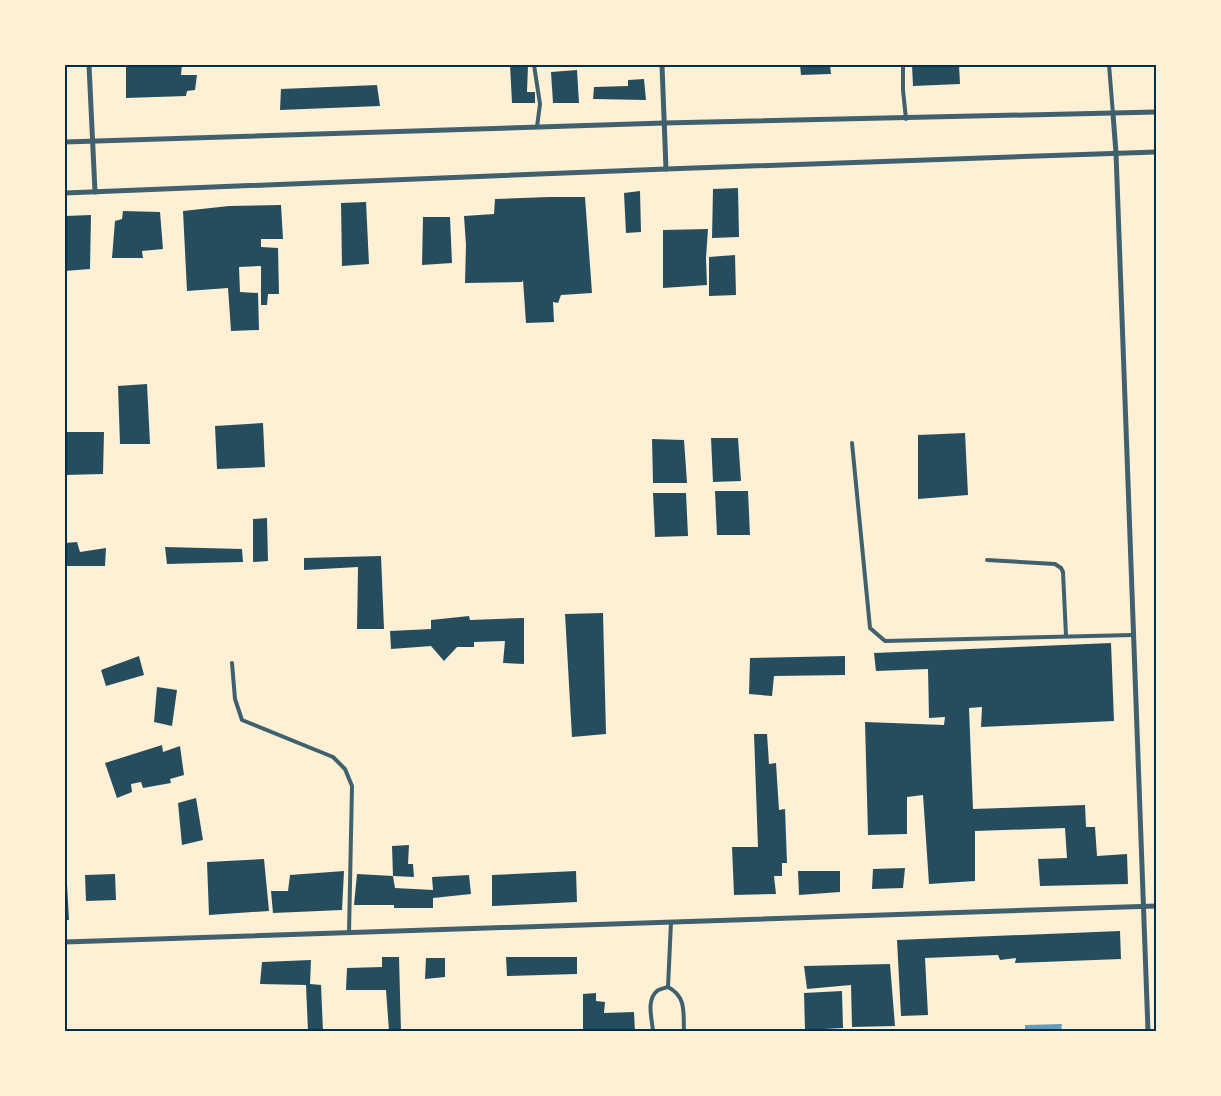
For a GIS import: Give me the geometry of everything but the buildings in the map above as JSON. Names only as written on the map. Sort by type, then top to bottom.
[{"type":"street","points":[[89,65],[95,192]]},
{"type":"street","points":[[662,65],[666,169]]},
{"type":"street","points":[[65,142],[664,123],[1156,112]]},
{"type":"street","points":[[1113,114],[1116,153],[1148,1031]]},
{"type":"street","points":[[65,193],[1156,152]]},
{"type":"street","points":[[65,942],[1156,906]]},
{"type":"lane","points":[[534,65],[540,104],[537,127]]},
{"type":"lane","points":[[903,65],[906,119]]},
{"type":"lane","points":[[1109,65],[1113,114]]},
{"type":"lane","points":[[852,443],[870,628],[885,641],[1133,635]]},
{"type":"lane","points":[[987,560],[1055,564],[1061,568],[1063,572],[1066,636]]},
{"type":"lane","points":[[232,663],[235,699],[242,720],[333,757],[345,769],[352,786],[349,933]]},
{"type":"lane","points":[[668,987],[671,922]]},
{"type":"lane","points":[[653,1031],[650,1004],[652,998],[657,991],[668,987],[676,991],[682,1000],[684,1031]]},
{"type":"water","points":[[1062,1024],[1061,1031],[1025,1031],[1025,1025]]}]
